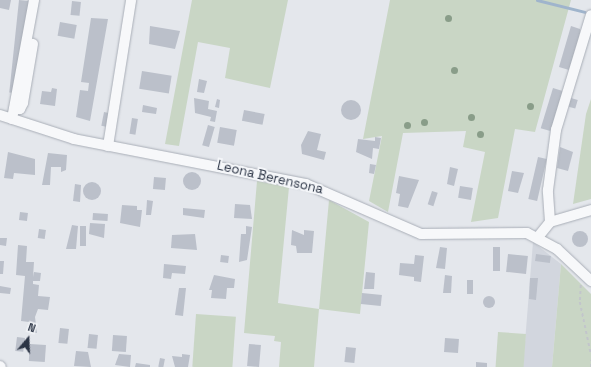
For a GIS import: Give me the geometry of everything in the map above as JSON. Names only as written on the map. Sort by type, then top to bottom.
[{"type":"street","points":[[108,146],[131,0]]},
{"type":"street","points":[[12,120],[37,1]]},
{"type":"street","points":[[550,222],[548,190],[556,130],[591,14]]},
{"type":"street","name":"Leona Berensona","points":[[0,115],[12,120],[108,146],[306,184],[421,234],[515,231],[538,237],[586,282]]},
{"type":"street","points":[[538,237],[550,222],[591,210]]},
{"type":"path","points":[[586,282],[580,302],[591,354]]},
{"type":"path","points":[[591,360],[591,367]]},
{"type":"shaded area","points":[[533,242],[561,264],[552,367],[523,367]]},
{"type":"green space","points":[[192,0],[288,0],[270,88],[225,78],[230,48],[198,42],[179,146],[165,144]]},
{"type":"green space","points":[[390,0],[571,0],[535,132],[515,129],[498,218],[471,222],[485,152],[463,147],[466,131],[403,133],[388,212],[369,201],[382,136],[363,139]]},
{"type":"green space","points":[[591,99],[591,199],[573,204],[586,114]]},
{"type":"green space","points":[[257,181],[289,187],[278,303],[319,309],[314,367],[279,367],[281,342],[274,341],[275,336],[244,333]]},
{"type":"green space","points":[[329,200],[369,222],[360,314],[319,309]]},
{"type":"green space","points":[[561,264],[591,294],[591,367],[552,367]]},
{"type":"green space","points":[[196,314],[236,317],[232,367],[192,367]]},
{"type":"green space","points":[[498,332],[526,334],[524,367],[496,367]]},
{"type":"building","points":[[0,0],[11,0],[9,10],[0,8]]},
{"type":"building","points":[[19,0],[29,1],[19,94],[9,92]]},
{"type":"building","points":[[72,1],[81,2],[79,16],[71,15]]},
{"type":"building","points":[[91,18],[108,19],[90,121],[76,117],[80,90],[88,91],[89,83],[81,82]]},
{"type":"building","points":[[60,22],[77,25],[74,39],[58,36]]},
{"type":"building","points":[[150,26],[180,31],[175,49],[149,44]]},
{"type":"building","points":[[571,26],[580,29],[580,33],[569,70],[559,67]]},
{"type":"building","points":[[142,71],[172,76],[169,93],[139,89]]},
{"type":"building","points":[[199,79],[207,81],[204,93],[197,92]]},
{"type":"building","points":[[52,88],[57,89],[55,106],[40,104],[42,91],[51,92]]},
{"type":"building","points":[[553,88],[563,91],[550,131],[541,128]]},
{"type":"building","points":[[194,98],[209,101],[208,109],[217,111],[215,122],[210,121],[211,117],[195,113]]},
{"type":"building","points":[[571,98],[578,100],[575,109],[569,107]]},
{"type":"building","points":[[217,99],[220,100],[219,108],[215,107]]},
{"type":"building","points":[[351,100],[358,103],[361,110],[358,117],[351,120],[344,117],[341,110],[344,103]]},
{"type":"building","points":[[143,105],[157,108],[156,114],[142,112]]},
{"type":"building","points":[[244,110],[265,114],[263,125],[242,121]]},
{"type":"building","points":[[104,112],[109,113],[106,127],[101,126]]},
{"type":"building","points":[[132,118],[138,119],[135,135],[129,134]]},
{"type":"building","points":[[208,125],[215,127],[209,147],[202,145]]},
{"type":"building","points":[[220,127],[237,130],[234,146],[217,143]]},
{"type":"building","points":[[308,131],[321,134],[317,150],[326,152],[324,160],[302,154],[301,145]]},
{"type":"building","points":[[375,137],[381,138],[379,149],[373,148],[372,159],[356,152],[358,139],[375,141]]},
{"type":"building","points":[[560,147],[573,152],[568,171],[557,168]]},
{"type":"building","points":[[8,152],[35,159],[35,175],[14,173],[13,179],[4,178]]},
{"type":"building","points":[[48,153],[67,155],[66,170],[61,172],[61,167],[51,167],[50,185],[42,185]]},
{"type":"building","points":[[538,157],[547,159],[537,201],[528,199]]},
{"type":"building","points":[[370,164],[376,165],[374,174],[369,173]]},
{"type":"building","points":[[450,167],[458,169],[454,186],[447,184]]},
{"type":"building","points":[[512,171],[524,173],[518,193],[508,191]]},
{"type":"building","points":[[192,172],[198,175],[201,181],[198,187],[192,190],[186,187],[183,181],[186,175]]},
{"type":"building","points":[[399,176],[419,180],[408,208],[398,206],[400,194],[396,193]]},
{"type":"building","points":[[154,177],[166,178],[165,190],[153,189]]},
{"type":"building","points":[[88,182],[96,182],[101,187],[99,198],[96,200],[88,200],[83,195],[83,187]]},
{"type":"building","points":[[75,184],[81,185],[80,202],[73,201]]},
{"type":"building","points":[[460,186],[473,188],[471,200],[458,198]]},
{"type":"building","points":[[432,191],[438,193],[433,206],[428,204]]},
{"type":"building","points":[[147,200],[153,201],[151,215],[146,215]]},
{"type":"building","points":[[235,204],[250,205],[252,219],[234,218]]},
{"type":"building","points":[[122,205],[137,206],[137,210],[142,210],[140,227],[120,223]]},
{"type":"building","points":[[183,208],[205,210],[204,218],[183,215]]},
{"type":"building","points":[[20,212],[28,213],[27,221],[19,220]]},
{"type":"building","points":[[93,213],[108,214],[107,221],[93,220]]},
{"type":"building","points":[[90,223],[105,224],[104,238],[89,234]]},
{"type":"building","points":[[72,225],[78,226],[76,249],[66,249]]},
{"type":"building","points":[[80,226],[86,226],[86,246],[80,246]]},
{"type":"building","points":[[246,226],[252,227],[247,260],[239,262],[241,234],[246,234]]},
{"type":"building","points":[[39,229],[46,230],[45,239],[38,238]]},
{"type":"building","points":[[292,230],[304,235],[304,230],[314,231],[312,253],[297,253],[296,246],[291,245]]},
{"type":"building","points":[[577,231],[583,231],[588,236],[586,245],[583,247],[577,247],[572,242],[572,236]]},
{"type":"building","points":[[195,234],[197,250],[171,248],[172,235]]},
{"type":"building","points":[[0,238],[7,238],[6,246],[0,245]]},
{"type":"building","points":[[18,245],[27,246],[26,262],[34,262],[33,277],[34,272],[41,273],[40,281],[33,281],[33,284],[39,285],[38,296],[50,297],[48,310],[38,309],[35,317],[37,333],[28,332],[29,322],[21,321],[25,276],[16,275]]},
{"type":"building","points":[[440,247],[447,248],[445,269],[436,268]]},
{"type":"building","points":[[493,247],[500,247],[500,271],[493,271]]},
{"type":"building","points":[[508,254],[528,256],[526,274],[506,272]]},
{"type":"building","points":[[536,254],[551,256],[550,263],[535,261]]},
{"type":"building","points":[[221,255],[229,256],[228,263],[220,262]]},
{"type":"building","points":[[415,255],[424,256],[421,282],[414,281],[414,277],[399,275],[400,263],[414,264]]},
{"type":"building","points":[[0,261],[4,261],[3,274],[0,274]]},
{"type":"building","points":[[164,264],[186,266],[185,274],[172,273],[171,279],[163,278]]},
{"type":"building","points":[[366,272],[375,273],[374,289],[364,289]]},
{"type":"building","points":[[214,275],[235,279],[234,288],[227,288],[226,299],[211,298],[212,290],[209,290]]},
{"type":"building","points":[[445,275],[452,276],[451,293],[443,293]]},
{"type":"building","points":[[530,278],[538,278],[536,300],[529,299]]},
{"type":"building","points":[[467,280],[473,280],[473,294],[467,294]]},
{"type":"building","points":[[0,286],[11,288],[10,294],[0,293]]},
{"type":"building","points":[[179,288],[186,288],[183,316],[175,315]]},
{"type":"building","points":[[362,293],[382,295],[381,306],[361,304]]},
{"type":"building","points":[[487,296],[491,296],[495,302],[491,308],[487,308],[483,304],[483,300]]},
{"type":"building","points":[[60,328],[69,329],[67,344],[58,343]]},
{"type":"building","points":[[89,334],[98,335],[96,349],[88,348]]},
{"type":"building","points":[[113,335],[127,336],[126,352],[112,351]]},
{"type":"building","points":[[17,337],[25,338],[23,352],[15,351]]},
{"type":"building","points":[[445,338],[459,339],[458,353],[444,352]]},
{"type":"building","points":[[30,344],[46,345],[45,362],[29,361]]},
{"type":"building","points":[[249,344],[261,345],[259,367],[247,366]]},
{"type":"building","points":[[346,347],[356,348],[354,363],[344,362]]},
{"type":"building","points":[[76,351],[88,352],[91,367],[74,366]]},
{"type":"building","points":[[119,354],[131,355],[130,367],[115,365]]},
{"type":"building","points":[[182,354],[190,355],[188,367],[175,367],[172,356],[182,357]]},
{"type":"building","points":[[160,358],[165,359],[163,367],[158,367]]},
{"type":"building","points":[[476,362],[487,363],[487,367],[476,367]]},
{"type":"building","points":[[136,363],[150,365],[150,367],[135,367]]},
{"type":"waterway","points":[[537,0],[585,12]]}]
